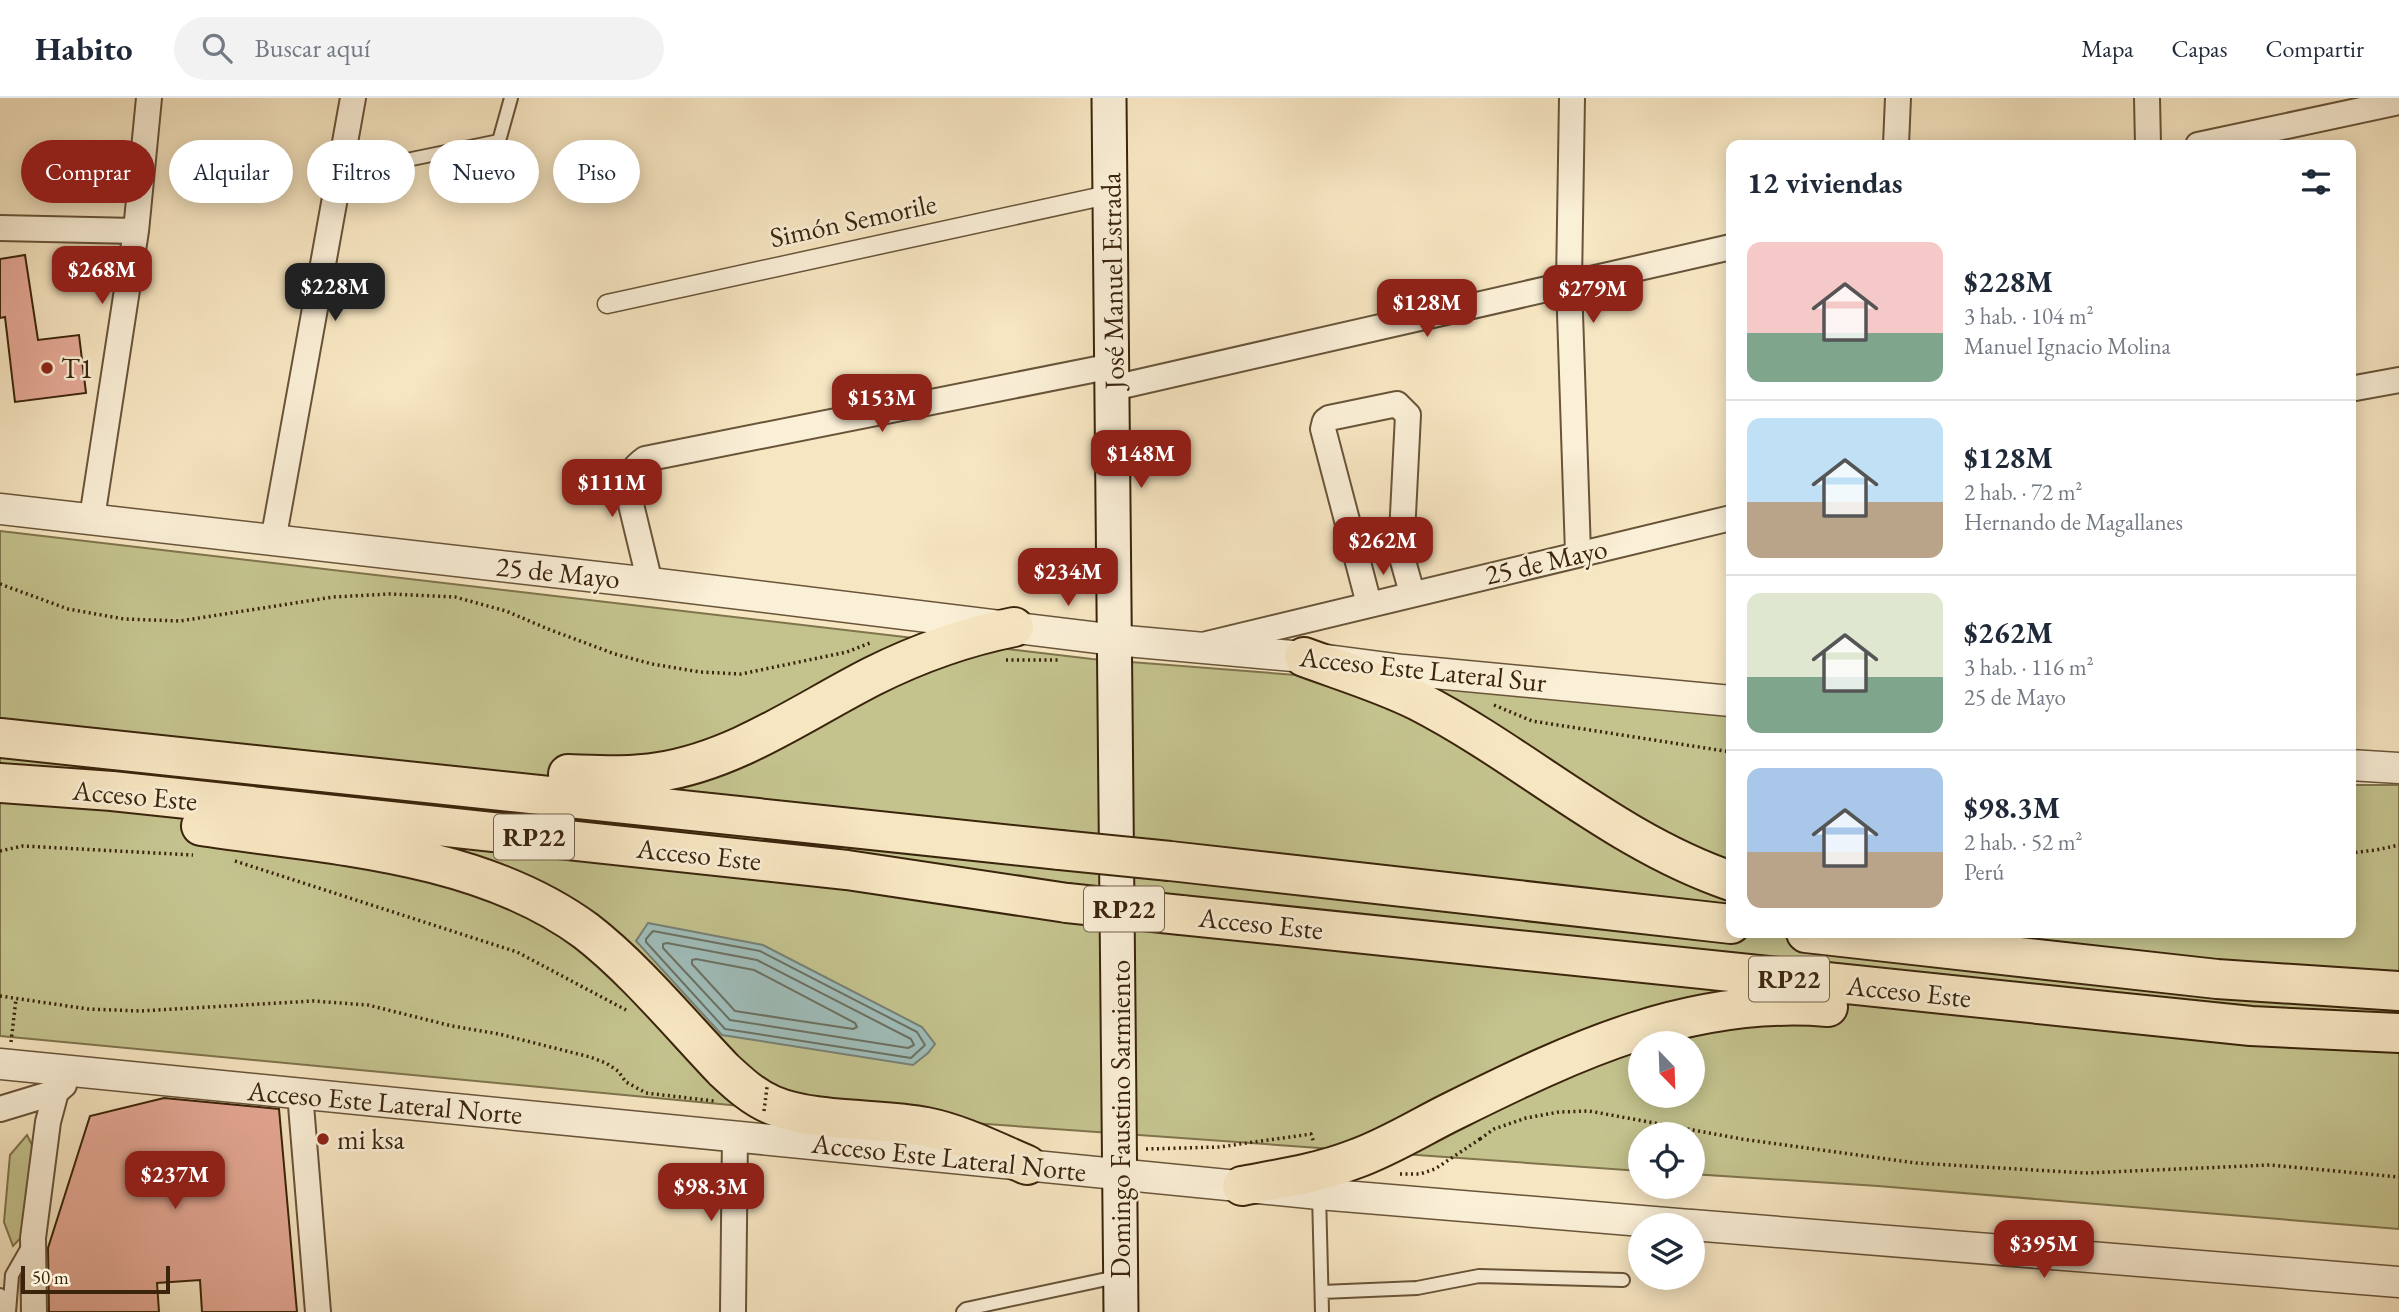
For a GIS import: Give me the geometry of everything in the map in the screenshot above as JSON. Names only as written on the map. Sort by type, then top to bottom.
[{"type":"highway","points":[[80,747],[182,747],[622,777],[661,772],[699,762],[752,741],[912,657],[955,641],[1014,627]]},
{"type":"highway","points":[[1304,657],[1418,702],[1535,771],[1636,837],[1678,860],[1726,879]]},
{"type":"highway","name":"Acceso Este","points":[[12,738],[1170,861],[1726,923]]},
{"type":"highway","name":"Acceso Este","points":[[7,784],[111,791],[847,870],[1067,903],[1842,985],[2251,1026],[2399,1033]]},
{"type":"highway","points":[[111,791],[169,817],[198,825],[412,857],[462,871],[514,891],[573,923],[610,951],[724,1070],[742,1087],[768,1103],[802,1113],[924,1126],[950,1133],[1027,1165]]},
{"type":"highway","name":"Acceso Este","points":[[1851,938],[2217,979],[2399,991]]},
{"type":"highway","points":[[2008,938],[2217,979]]},
{"type":"highway","points":[[2321,987],[2399,977]]},
{"type":"highway","points":[[1242,1186],[1321,1181],[1356,1159],[1573,1054],[1616,1037],[1724,1010],[1788,1004],[2066,1027],[2251,1026]]},
{"type":"highway","points":[[2361,1032],[2399,1044]]},
{"type":"main road","name":"José Manuel Estrada","points":[[1109,98],[1119,884]]},
{"type":"main road","name":"Domingo Faustino Sarmiento","points":[[1119,884],[1121,1312]]},
{"type":"street","points":[[92,518],[136,231],[149,98]]},
{"type":"street","points":[[345,140],[353,98]]},
{"type":"street","points":[[1572,98],[1569,283],[1578,553]]},
{"type":"street","points":[[1896,140],[1898,98]]},
{"type":"street","points":[[2147,98],[2148,140]]},
{"type":"street","points":[[2245,140],[2292,135],[2391,101]]},
{"type":"street","name":"Simón Semorile","points":[[607,304],[1112,194]]},
{"type":"street","points":[[273,541],[334,203]]},
{"type":"street","points":[[0,228],[136,231]]},
{"type":"street","points":[[650,583],[628,488],[628,476],[635,466],[645,459],[1112,377],[1726,248]]},
{"type":"street","points":[[2356,388],[2399,380]]},
{"type":"street","points":[[1369,604],[1323,429],[1329,418],[1397,404],[1408,415],[1401,554],[1412,593]]},
{"type":"street","name":"25 de Mayo","points":[[0,509],[650,583],[1115,640]]},
{"type":"street","name":"25 de Mayo","points":[[1198,646],[1726,519]]},
{"type":"street","name":"Acceso Este Lateral Sur","points":[[1115,640],[1198,646],[1403,670],[1726,700]]},
{"type":"street","points":[[2356,765],[2399,768]]},
{"type":"street","name":"Acceso Este Lateral Norte","points":[[4,1064],[66,1082],[300,1093],[1242,1186]]},
{"type":"street","points":[[0,1109],[66,1082]]},
{"type":"street","points":[[34,1312],[33,1238],[48,1122],[66,1082]]},
{"type":"street","points":[[300,1093],[318,1312]]},
{"type":"street","points":[[733,1312],[735,1136]]},
{"type":"street","points":[[1321,1181],[1628,1218]]},
{"type":"street","points":[[1705,1226],[2399,1282]]},
{"type":"lane","points":[[415,158],[499,141],[511,98]]},
{"type":"lane","points":[[1321,1181],[1322,1312]]},
{"type":"lane","points":[[9,1312],[12,1275],[33,1238]]},
{"type":"lane","points":[[963,1312],[966,1309],[1121,1276]]},
{"type":"lane","points":[[1322,1292],[1417,1289],[1479,1276],[1623,1280]]},
{"type":"lane","points":[[0,1295],[2,1312]]},
{"type":"path","points":[[0,584],[68,609],[124,619],[180,621],[332,597],[390,594],[455,597],[506,611],[615,654],[652,664],[700,672],[741,674],[847,652]]},
{"type":"path","points":[[1494,705],[1532,721],[1726,751]]},
{"type":"path","points":[[2356,852],[2399,845]]},
{"type":"path","points":[[0,851],[23,846],[193,855]]},
{"type":"path","points":[[232,860],[517,952],[622,1007],[632,1016]]},
{"type":"path","points":[[0,996],[88,1009],[140,1011],[313,1000],[368,1005],[590,1057],[606,1063],[618,1071],[626,1082],[646,1093],[716,1102]]},
{"type":"path","points":[[4,1064],[16,999]]},
{"type":"path","points":[[755,1110],[764,1111],[767,1087]]},
{"type":"path","points":[[1480,1139],[1494,1129],[1526,1118],[1559,1112],[1589,1111],[1742,1139],[1916,1163],[2085,1174],[2270,1165],[2399,1177]]},
{"type":"path","points":[[1146,1149],[1219,1147],[1311,1134],[1321,1181]]},
{"type":"shaded area","points":[[0,531],[1092,659],[1726,709],[1726,938],[2356,938],[2356,785],[2399,785],[2399,1229],[1878,1186],[1705,1175],[1705,1122],[1628,1122],[1628,1170],[762,1108],[0,1036]]},
{"type":"shaded area","points":[[27,1135],[37,1155],[31,1227],[13,1246],[4,1222],[10,1155]]},
{"type":"water","points":[[648,923],[763,945],[922,1027],[935,1044],[913,1065],[722,1035],[636,941]]},
{"type":"building","name":"T1","points":[[25,255],[38,340],[79,335],[86,393],[15,402],[5,317],[0,318],[0,259]]},
{"type":"building","points":[[164,1098],[279,1109],[297,1312],[202,1312],[200,1280],[157,1283],[159,1312],[49,1312],[48,1248],[90,1116]]},
{"type":"place","name":"T1","points":[[47,368]]},
{"type":"place","name":"mi ksa","points":[[323,1139]]}]
